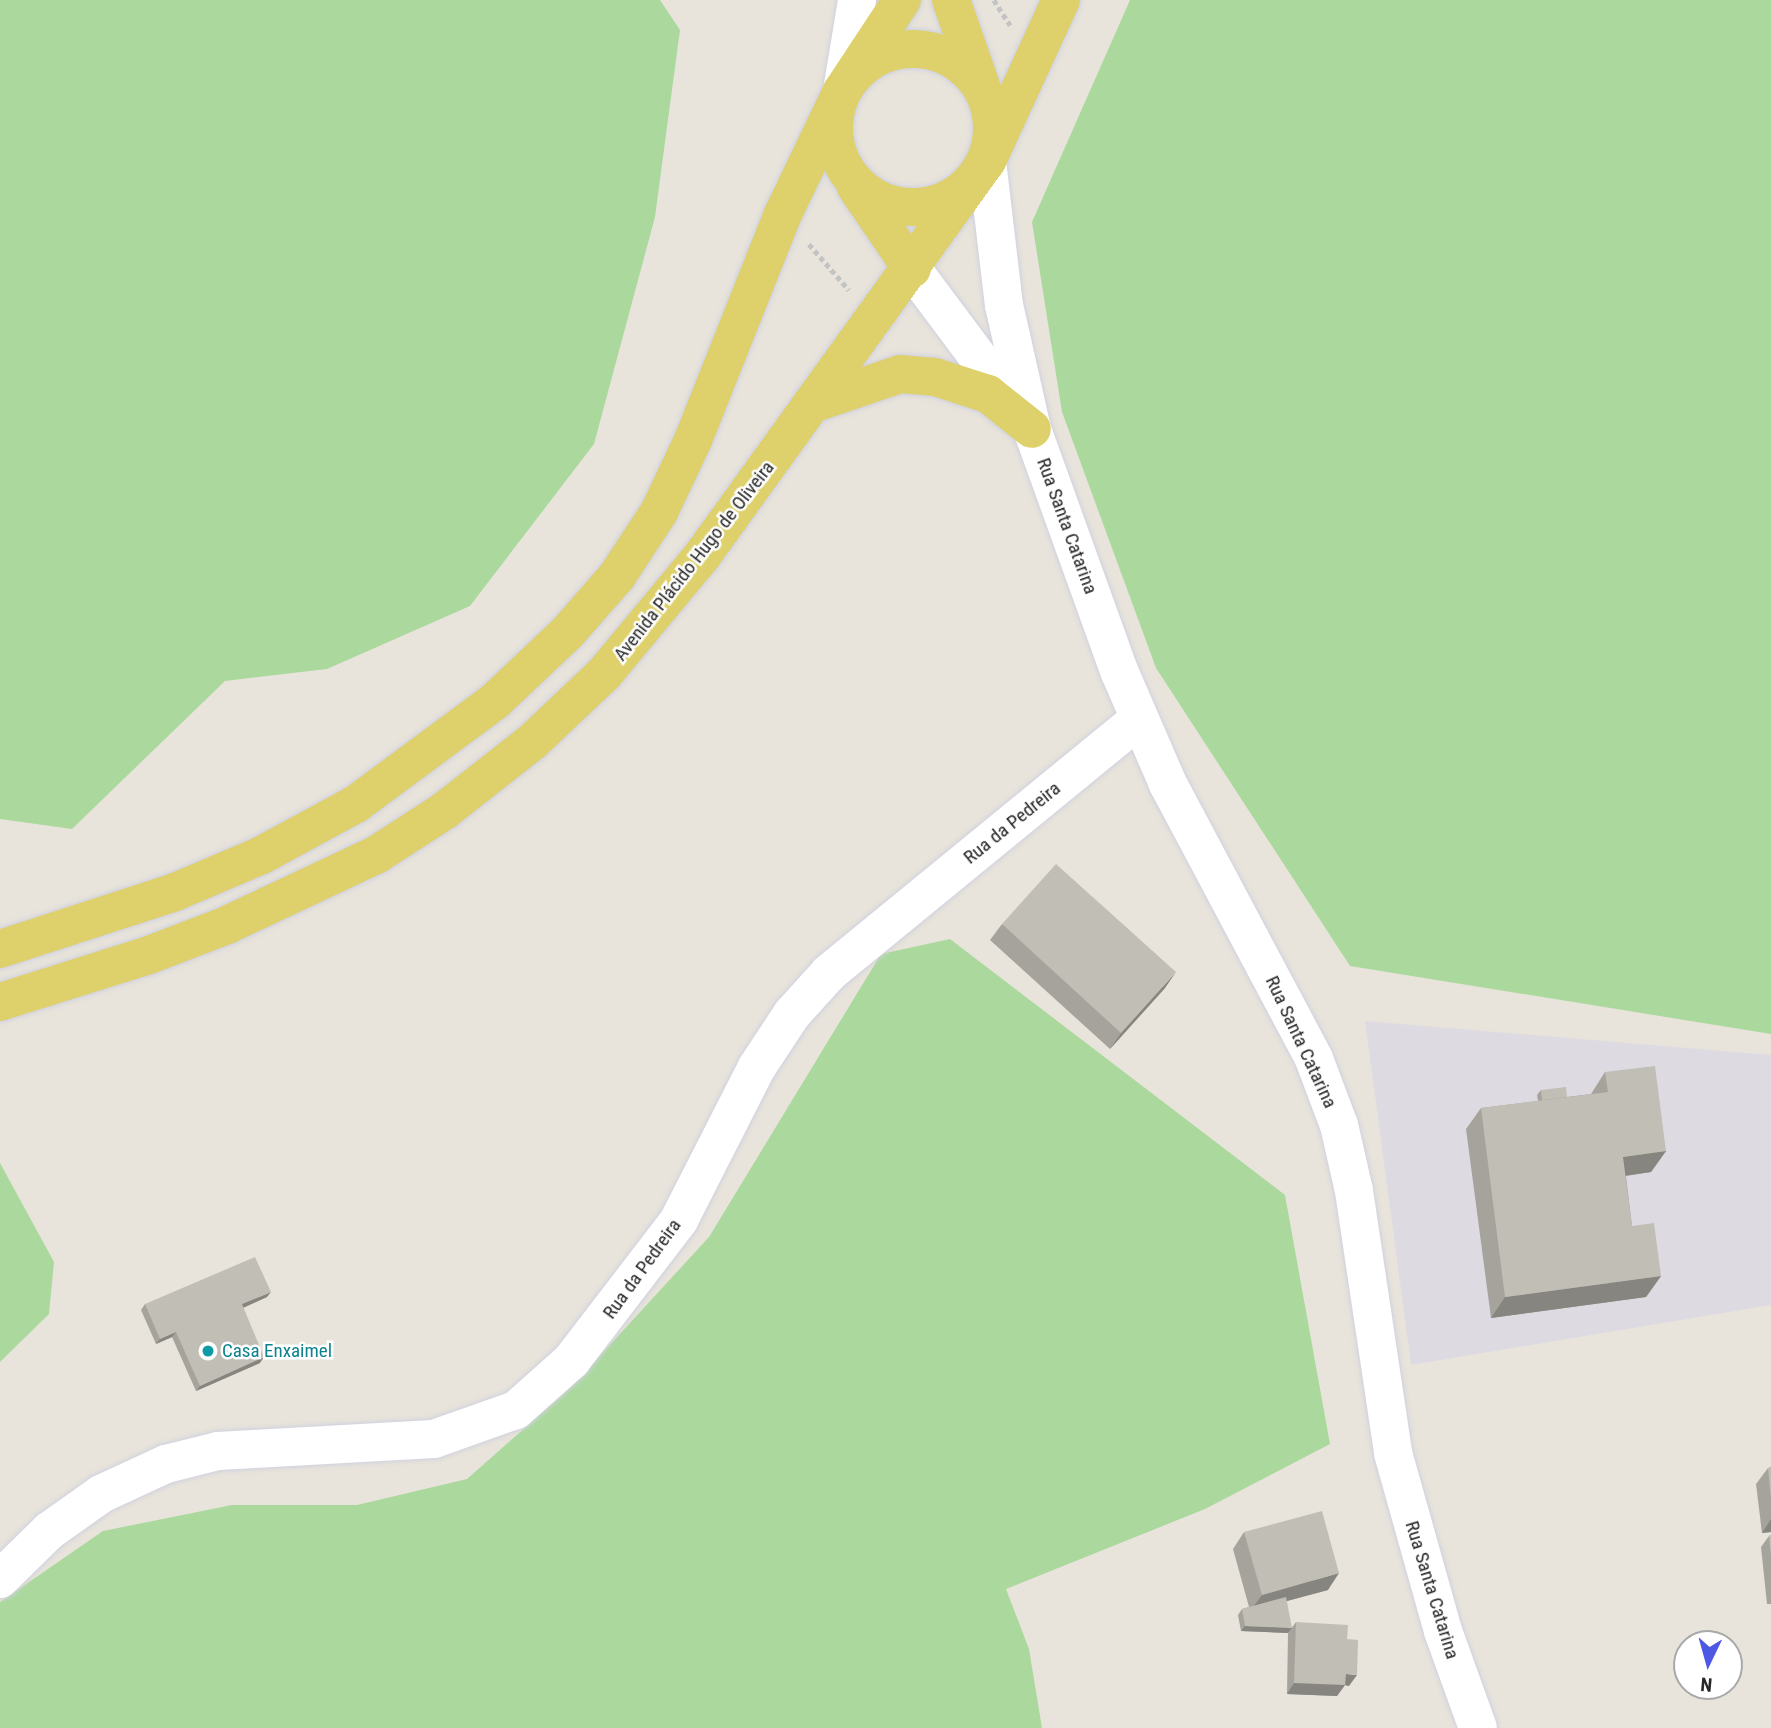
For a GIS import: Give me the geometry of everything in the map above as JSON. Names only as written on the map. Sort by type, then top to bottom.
[{"type":"main road","points":[[857,0],[833,134],[848,176],[887,203],[911,207],[957,195],[987,161],[991,122],[951,0]]},
{"type":"main road","points":[[0,949],[175,892],[262,855],[356,804],[495,701],[567,633],[617,576],[659,512],[693,440],[783,214],[842,91],[902,0]]},
{"type":"main road","name":"Avenida Plácido Hugo de Oliveira","points":[[0,1002],[149,955],[228,925],[365,860],[444,811],[532,742],[604,674],[693,567],[912,269],[987,161],[1061,0]]},
{"type":"main road","points":[[842,91],[856,72],[875,58],[911,49],[946,56],[967,69],[982,88]]},
{"type":"main road","name":"Rua Santa Catarina","points":[[987,161],[1004,305],[1032,429],[1138,720],[1308,1048],[1339,1125],[1354,1191],[1393,1452],[1443,1631],[1478,1728]]},
{"type":"main road","name":"Rua Santa Catarina","points":[[848,176],[912,269],[1032,429]]},
{"type":"main road","points":[[815,403],[900,374],[935,377],[988,394],[1032,429]]},
{"type":"main road","name":"Rua da Pedreira","points":[[0,1579],[49,1531],[101,1494],[166,1464],[218,1451],[434,1439],[516,1410],[571,1362],[679,1220],[757,1067],[792,1014],[829,973],[1138,720]]},
{"type":"shaded area","points":[[1365,1021],[1771,1055],[1771,1305],[1411,1365]]},
{"type":"green space","points":[[0,0],[660,0],[680,30],[655,217],[594,444],[470,606],[327,669],[225,681],[72,829],[0,819]]},
{"type":"green space","points":[[1130,0],[1771,0],[1771,1034],[1350,966],[1156,668],[1062,412],[1032,222]]},
{"type":"green space","points":[[950,939],[1285,1195],[1330,1444],[1205,1509],[1006,1589],[1029,1649],[1042,1728],[0,1728],[0,1602],[103,1531],[232,1505],[357,1505],[467,1479],[572,1386],[709,1237],[881,954]]},
{"type":"green space","points":[[0,1163],[54,1262],[49,1314],[0,1362]]},
{"type":"building","points":[[1056,864],[1176,972],[1121,1033],[1002,924]]},
{"type":"building","points":[[1655,1066],[1666,1151],[1623,1157],[1632,1226],[1654,1223],[1661,1276],[1505,1297],[1481,1108],[1608,1092],[1605,1072]]},
{"type":"building","points":[[1566,1087],[1567,1097],[1542,1100],[1541,1090]]},
{"type":"building","points":[[255,1257],[271,1292],[242,1304],[264,1357],[200,1386],[176,1332],[160,1339],[145,1304]]},
{"type":"building","points":[[1771,1467],[1771,1499],[1768,1468]]},
{"type":"building","points":[[1322,1511],[1339,1573],[1262,1595],[1244,1532]]},
{"type":"building","points":[[1286,1597],[1292,1628],[1245,1626],[1242,1609]]},
{"type":"building","points":[[1296,1622],[1348,1625],[1347,1639],[1358,1640],[1357,1675],[1346,1674],[1345,1685],[1294,1683]]},
{"type":"place","name":"Casa Enxaimel","points":[[208,1351]]}]
